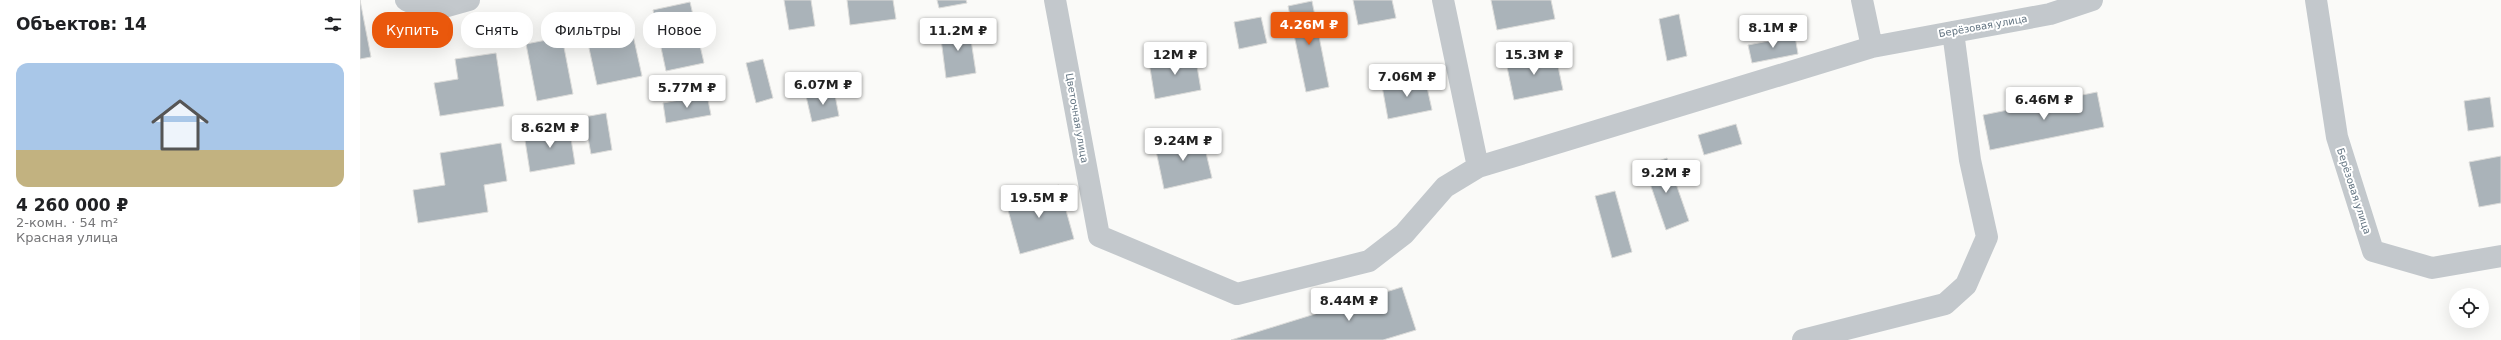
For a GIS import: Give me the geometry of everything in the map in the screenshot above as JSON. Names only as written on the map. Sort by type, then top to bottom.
[{"type":"street","points":[[406,0],[430,11],[470,0]]},
{"type":"street","name":"Цветочная улица","points":[[1055,0],[1099,236]]},
{"type":"street","points":[[1443,0],[1478,167]]},
{"type":"street","points":[[1862,0],[1872,47]]},
{"type":"street","name":"Берёзовая улица","points":[[1099,236],[1237,294],[1369,261],[1404,234],[1445,187],[1478,167],[1872,47],[2050,14],[2092,0]]},
{"type":"street","name":"Берёзовая улица","points":[[2316,0],[2337,138],[2373,252],[2432,268],[2501,256]]},
{"type":"street","points":[[1803,340],[1945,304],[1966,285],[1987,237],[1970,160],[1953,32]]},
{"type":"building","points":[[360,0],[371,57],[360,59]]},
{"type":"building","points":[[784,0],[811,0],[815,26],[789,30]]},
{"type":"building","points":[[847,0],[893,0],[896,19],[850,25]]},
{"type":"building","points":[[937,0],[966,0],[967,3],[939,8]]},
{"type":"building","points":[[1353,0],[1392,0],[1396,18],[1358,25]]},
{"type":"building","points":[[1491,0],[1551,0],[1555,19],[1497,30]]},
{"type":"building","points":[[1312,1],[1329,87],[1306,92],[1288,6]]},
{"type":"building","points":[[690,2],[692,12],[653,12],[653,10]]},
{"type":"building","points":[[1679,14],[1687,56],[1667,61],[1659,19]]},
{"type":"building","points":[[1261,17],[1267,43],[1239,49],[1234,22]]},
{"type":"building","points":[[969,27],[976,73],[946,78],[940,31]]},
{"type":"building","points":[[1795,36],[1798,54],[1752,63],[1748,45]]},
{"type":"building","points":[[541,41],[541,48],[564,48],[573,94],[537,101],[527,48],[533,48],[533,43]]},
{"type":"building","points":[[635,44],[642,76],[597,85],[589,48],[635,48]]},
{"type":"building","points":[[661,48],[701,48],[704,63],[666,71]]},
{"type":"building","points":[[1555,52],[1563,90],[1514,100],[1506,62]]},
{"type":"building","points":[[496,53],[504,106],[440,116],[434,83],[458,79],[455,59]]},
{"type":"building","points":[[1195,54],[1201,90],[1155,99],[1149,62]]},
{"type":"building","points":[[763,59],[773,98],[756,103],[746,63]]},
{"type":"building","points":[[1425,78],[1432,110],[1388,119],[1382,86]]},
{"type":"building","points":[[834,90],[839,116],[812,122],[806,96]]},
{"type":"building","points":[[2097,92],[2104,127],[1990,150],[1983,115]]},
{"type":"building","points":[[707,95],[711,115],[666,123],[663,103]]},
{"type":"building","points":[[2490,97],[2494,127],[2468,131],[2464,101]]},
{"type":"building","points":[[606,113],[612,150],[591,154],[584,117]]},
{"type":"building","points":[[1736,124],[1742,144],[1704,155],[1698,135]]},
{"type":"building","points":[[569,126],[575,164],[530,172],[524,134]]},
{"type":"building","points":[[1202,136],[1212,178],[1164,189],[1155,146]]},
{"type":"building","points":[[501,143],[507,181],[484,185],[488,212],[418,223],[413,190],[445,185],[440,153]]},
{"type":"building","points":[[2501,156],[2501,203],[2479,207],[2469,162]]},
{"type":"building","points":[[1667,158],[1689,221],[1666,230],[1644,166]]},
{"type":"building","points":[[1059,185],[1074,239],[1020,254],[1005,199]]},
{"type":"building","points":[[1615,191],[1632,252],[1612,258],[1595,196]]},
{"type":"building","points":[[1402,287],[1416,330],[1383,340],[1231,340]]}]
